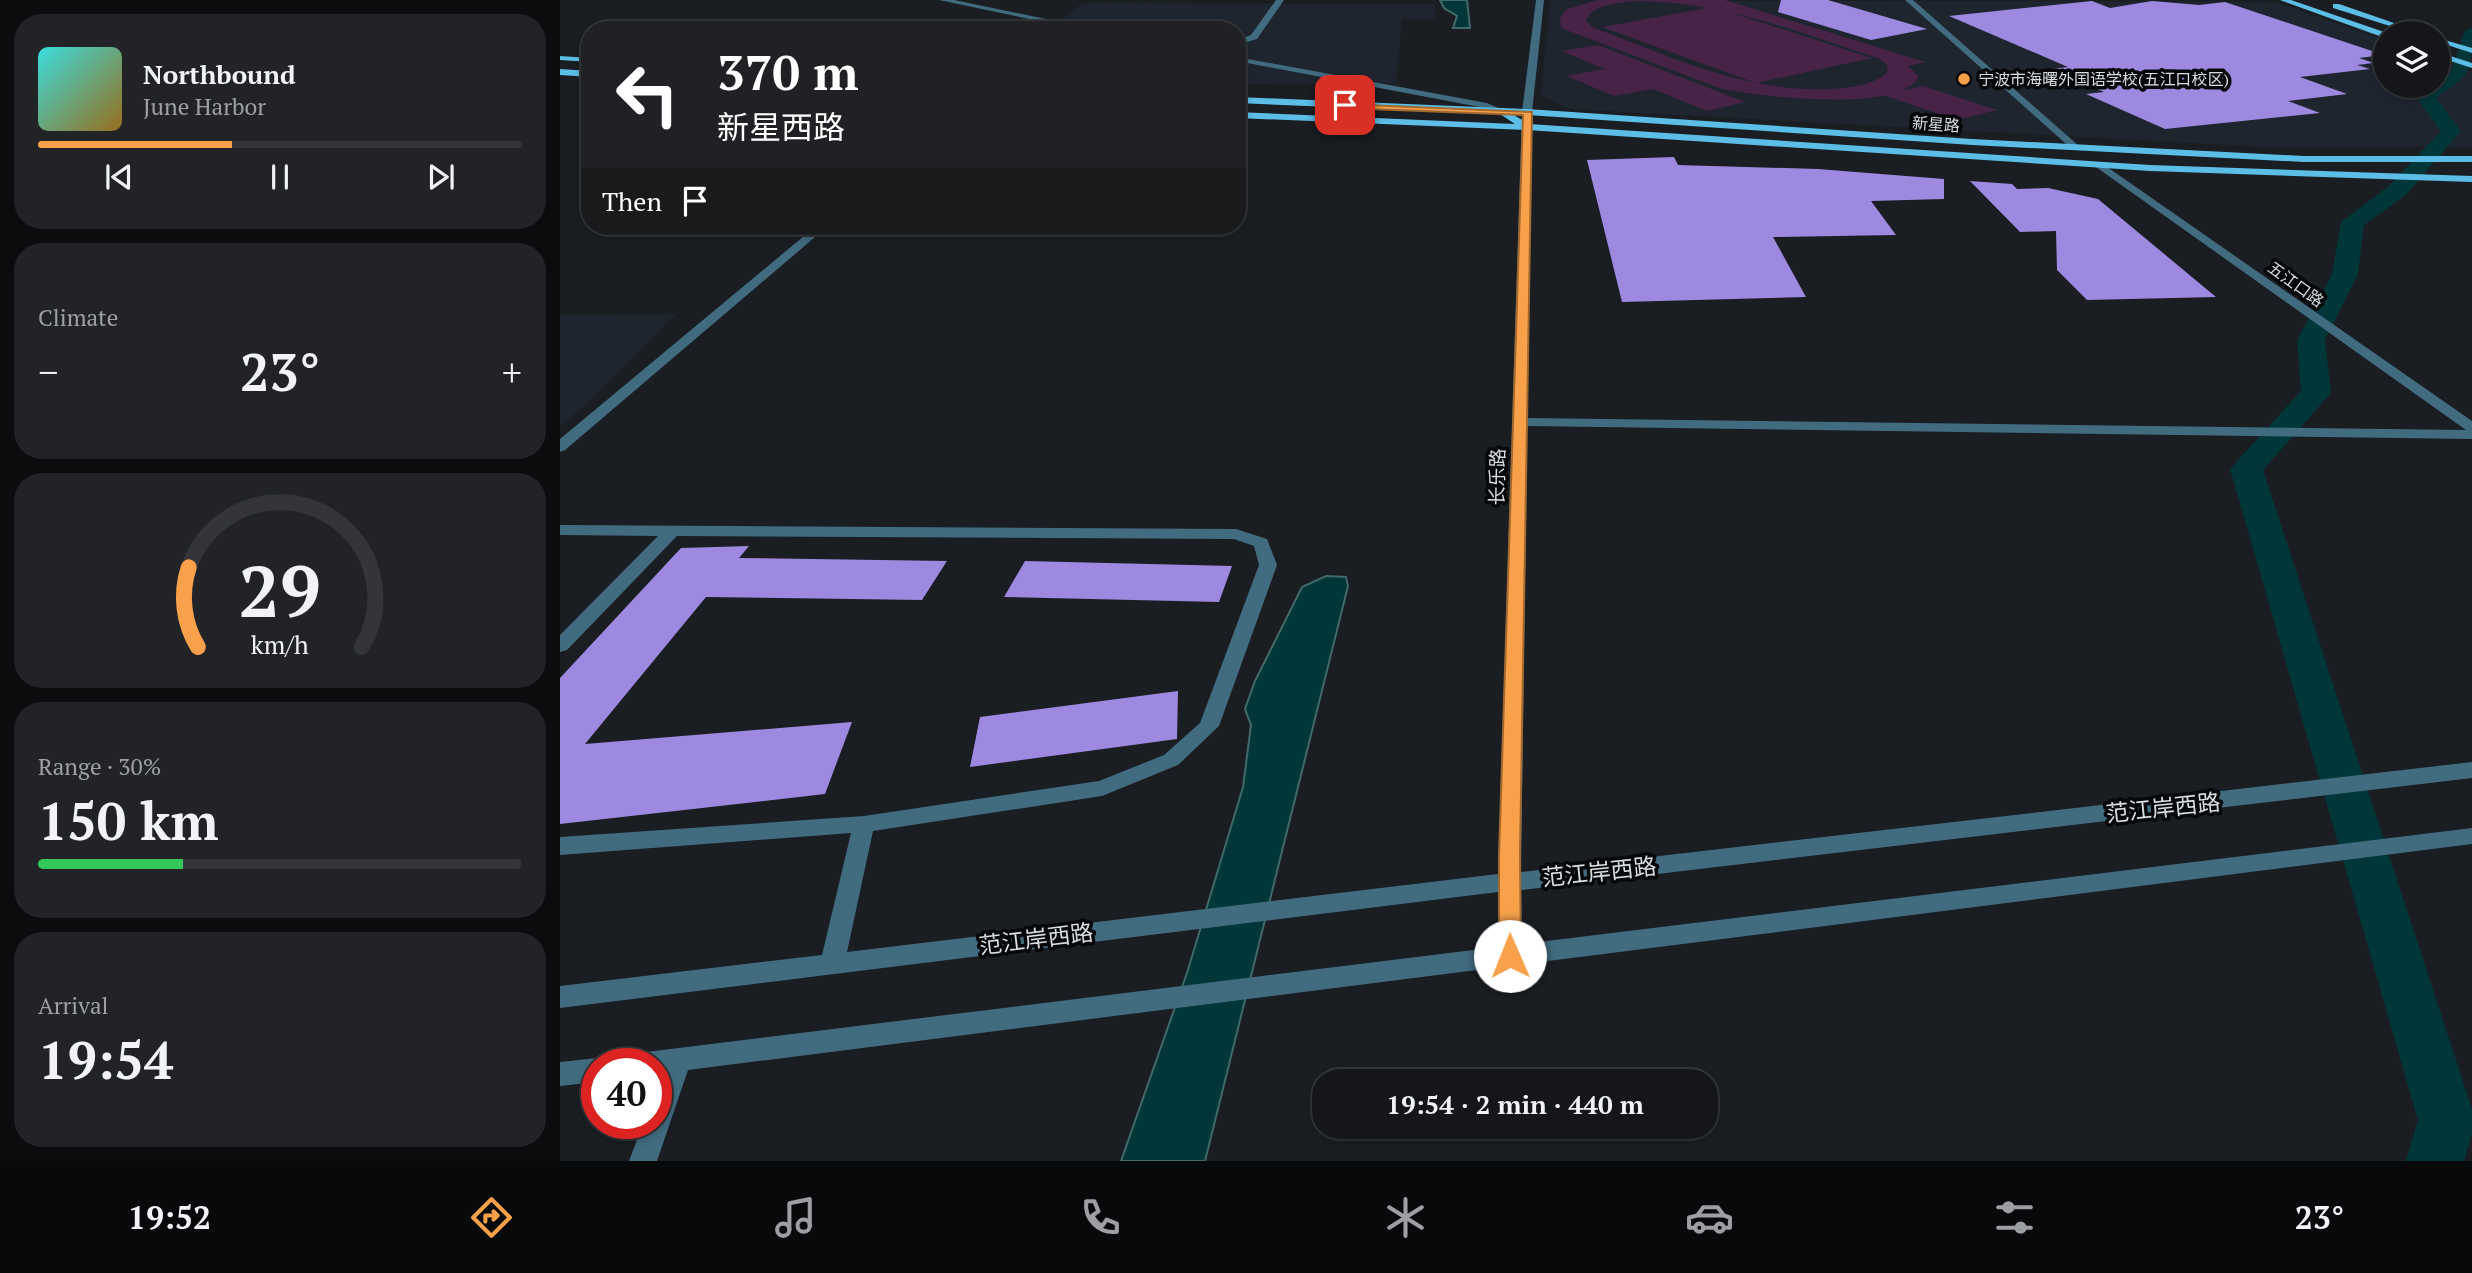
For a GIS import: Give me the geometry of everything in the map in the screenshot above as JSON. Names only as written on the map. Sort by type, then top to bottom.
[{"type":"main road","points":[[2284,0],[2373,31]]},
{"type":"main road","points":[[2332,4],[2383,21]]},
{"type":"main road","points":[[2450,44],[2472,51]]},
{"type":"main road","points":[[560,58],[581,59]]},
{"type":"main road","points":[[2450,58],[2472,66]]},
{"type":"main road","points":[[560,72],[581,73]]},
{"type":"main road","points":[[1246,100],[1504,113],[1527,120]]},
{"type":"main road","points":[[1246,115],[1527,120],[2101,165],[2469,179]]},
{"type":"main road","name":"新星路","points":[[1527,120],[2365,160],[2472,159]]},
{"type":"street","points":[[943,0],[1052,21]]},
{"type":"street","points":[[1246,40],[1254,37],[1280,0]]},
{"type":"street","name":"长乐路","points":[[1510,956],[1509,882],[1527,120],[1540,0]]},
{"type":"street","points":[[1909,0],[2076,148]]},
{"type":"street","points":[[1246,61],[1487,106],[1504,113]]},
{"type":"street","name":"五江口路","points":[[2101,165],[2371,359],[2472,428]]},
{"type":"street","points":[[560,447],[811,235]]},
{"type":"street","points":[[1520,422],[2472,435]]},
{"type":"street","points":[[560,530],[1236,534],[1261,544],[1268,565],[1209,726],[1171,760],[1102,788],[864,824],[560,846]]},
{"type":"street","points":[[560,646],[673,530]]},
{"type":"street","name":"范江岸西路","points":[[560,997],[1509,882],[2246,799],[2472,770]]},
{"type":"street","points":[[832,964],[864,824]]},
{"type":"street","points":[[672,1061],[2472,836]]},
{"type":"street","points":[[643,1161],[679,1060]]},
{"type":"street","points":[[560,1074],[581,1072]]},
{"type":"shaded area","name":"宁波市海曙外国语学校(五江口校区)","points":[[1550,0],[2274,2],[2373,36],[2373,98],[2450,98],[2450,63],[2472,71],[2472,147],[2266,147],[1568,109],[1541,95]]},
{"type":"shaded area","points":[[1597,0],[1725,0],[1925,62],[1908,66],[1919,77],[1906,88],[1885,95],[1826,100],[1740,92],[1722,89],[1561,28],[1560,19],[1565,10]],"holes":[[[1632,1],[1664,2],[1727,12],[1788,28],[1878,58],[1887,65],[1888,71],[1874,81],[1850,87],[1778,87],[1746,81],[1684,62],[1592,27],[1586,20],[1594,11],[1606,6]]]},
{"type":"shaded area","points":[[1083,3],[1434,4],[1436,19],[1402,19],[1396,83],[1246,84],[1246,21],[1058,21]]},
{"type":"shaded area","points":[[1713,7],[1872,58],[1756,83],[1602,27]]},
{"type":"shaded area","points":[[1598,45],[1745,102],[1707,111],[1653,89],[1614,96],[1567,76],[1604,69],[1562,51]]},
{"type":"shaded area","points":[[1923,86],[1997,110],[1957,120],[1883,95]]},
{"type":"shaded area","points":[[676,314],[590,401],[560,426],[560,315]]},
{"type":"water","points":[[1440,0],[1467,0],[1470,28],[1453,28],[1457,16],[1444,8]]},
{"type":"water","points":[[1326,576],[1346,577],[1348,586],[1205,1161],[1121,1161],[1187,973],[1243,787],[1251,725],[1245,709],[1255,681],[1302,587]]},
{"type":"building","points":[[1781,0],[1828,0],[1927,29],[1871,40],[1778,12]]},
{"type":"building","points":[[2092,1],[2110,8],[2152,1],[2199,5],[2225,2],[2373,51],[2373,56],[2359,58],[2373,63],[2357,65],[2370,69],[2300,77],[2347,94],[2288,101],[2320,113],[2165,129],[2086,94],[2104,92],[2051,69],[2068,67],[1949,16]]},
{"type":"building","points":[[1674,157],[1678,165],[1818,169],[1944,179],[1944,199],[1871,201],[1896,235],[1773,237],[1806,297],[1622,302],[1587,160]]},
{"type":"building","points":[[1970,181],[2012,184],[2017,189],[2048,188],[2098,199],[2216,297],[2087,300],[2057,270],[2056,231],[2020,232]]},
{"type":"building","points":[[749,546],[739,558],[947,561],[922,600],[706,597],[585,744],[852,722],[825,794],[560,824],[560,678],[681,548]]},
{"type":"building","points":[[1025,561],[1232,566],[1219,602],[1004,597]]},
{"type":"building","points":[[1178,691],[1177,739],[970,767],[980,717]]},
{"type":"waterway","points":[[2435,1161],[2447,1120],[2246,469],[2316,393],[2311,340],[2345,274],[2353,222],[2398,190],[2451,131],[2425,97],[2459,75],[2472,32]]},
{"type":"place","name":"宁波市海曙外国语学校(五江口校区)","points":[[1964,79]]},
{"type":"route","points":[[1345,105],[1479,113],[1527,112],[1509,882],[1510,956]]}]
